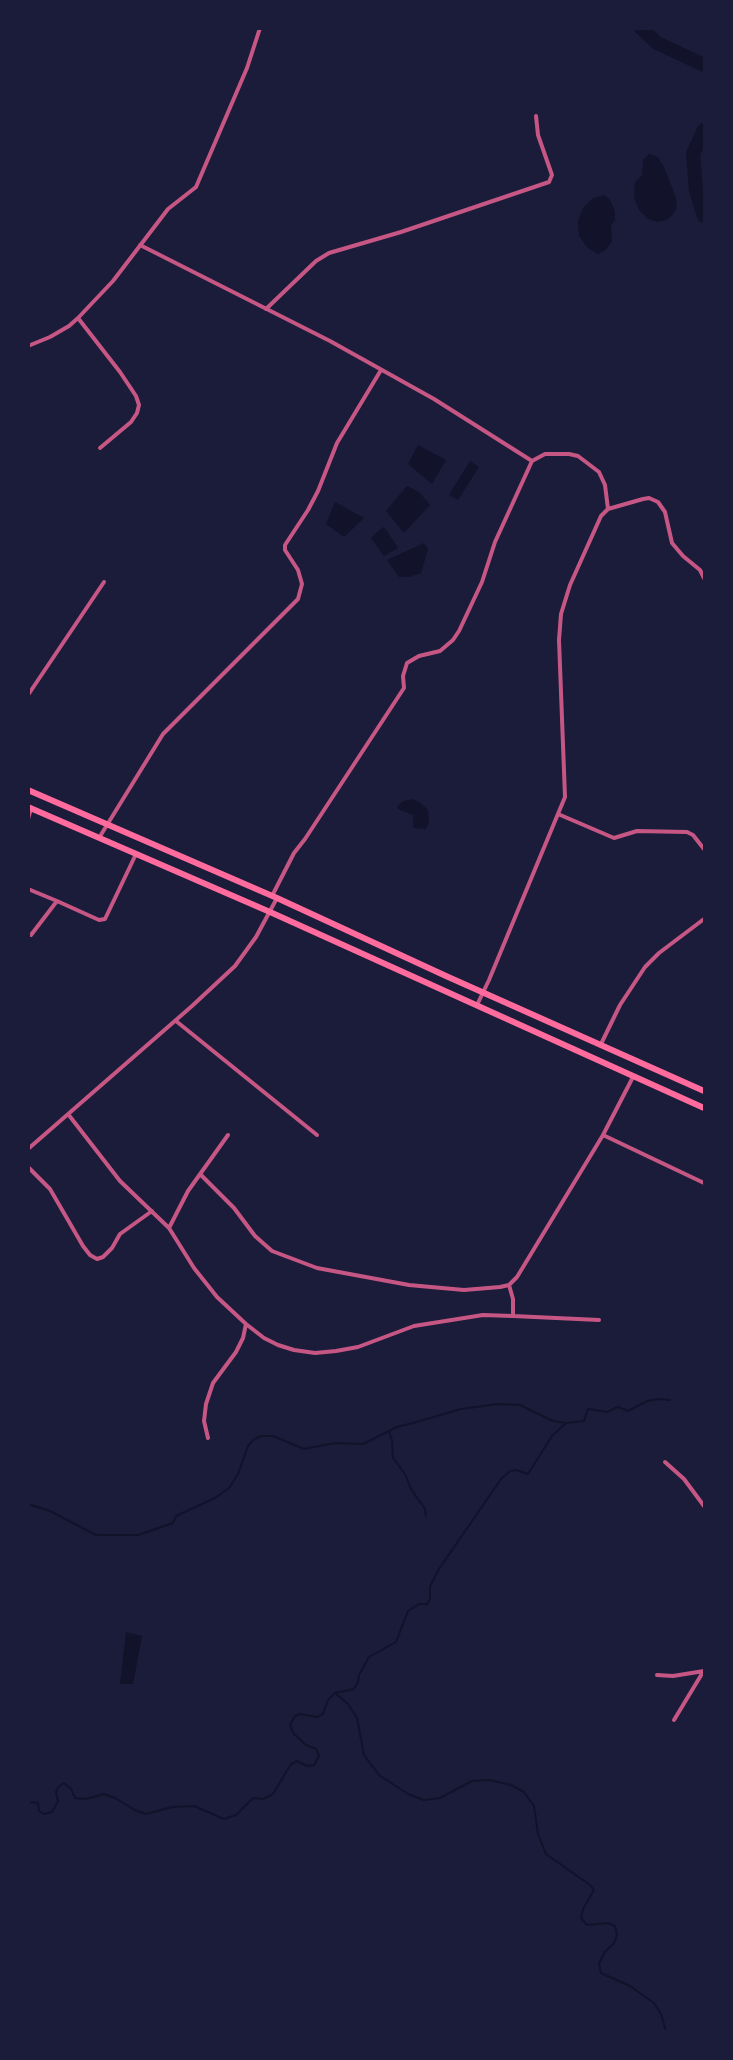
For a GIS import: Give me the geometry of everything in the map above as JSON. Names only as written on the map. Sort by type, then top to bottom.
[{"type":"highway","points":[[28,790],[274,897],[705,1091]]},
{"type":"highway","points":[[30,808],[270,912],[705,1108]]},
{"type":"street","points":[[28,346],[50,338],[78,318],[113,281],[168,209],[196,187],[247,69],[260,28]]},
{"type":"street","points":[[266,309],[315,261],[329,253],[400,232],[549,182],[552,175],[538,135],[536,116]]},
{"type":"street","points":[[140,245],[434,399],[532,461]]},
{"type":"street","points":[[78,318],[120,372],[136,396],[139,405],[131,422],[100,448]]},
{"type":"street","points":[[99,839],[163,734],[297,599],[302,584],[298,570],[285,550],[285,545],[318,491],[337,443],[381,370]]},
{"type":"street","points":[[28,1149],[176,1021],[235,966],[256,937],[270,912],[274,897],[294,853],[404,688],[403,675],[407,663],[419,656],[440,651],[453,640],[459,631],[482,582],[495,542],[532,461],[545,454],[578,456],[598,472],[605,485],[608,509]]},
{"type":"street","points":[[477,1005],[566,792],[559,640],[561,614],[570,585],[601,516],[608,509],[649,498],[658,502],[665,512],[672,543],[700,570],[705,578]]},
{"type":"street","points":[[28,695],[104,582]]},
{"type":"street","points":[[28,819],[30,808]]},
{"type":"street","points":[[558,814],[614,838],[637,831],[687,832],[693,835],[705,849]]},
{"type":"street","points":[[28,889],[99,920],[105,919],[136,854]]},
{"type":"street","points":[[31,935],[57,901]]},
{"type":"street","points":[[601,1044],[620,1005],[645,967],[659,953],[705,919]]},
{"type":"street","points":[[176,1021],[316,1136]]},
{"type":"street","points":[[200,1174],[234,1208],[255,1236],[272,1251],[317,1268],[409,1285],[464,1290],[509,1285],[517,1277],[603,1135],[633,1077]]},
{"type":"street","points":[[68,1114],[120,1181],[169,1228],[194,1268],[218,1297],[246,1324],[264,1338],[278,1345],[315,1353],[358,1347],[414,1326],[483,1315],[599,1320]]},
{"type":"street","points":[[169,1228],[188,1191],[228,1135]]},
{"type":"street","points":[[603,1135],[705,1183]]},
{"type":"street","points":[[28,1167],[50,1189],[83,1246],[90,1255],[97,1259],[103,1257],[120,1234],[152,1211]]},
{"type":"street","points":[[509,1285],[513,1299],[513,1316]]},
{"type":"street","points":[[208,1438],[204,1421],[213,1383],[236,1352],[243,1338],[246,1324]]},
{"type":"street","points":[[665,1462],[684,1479],[705,1506]]},
{"type":"street","points":[[657,1675],[673,1676],[704,1671]]},
{"type":"street","points":[[674,1720],[704,1671]]},
{"type":"shaded area","points":[[649,154],[658,157],[676,198],[677,208],[673,214],[667,220],[658,222],[648,219],[639,210],[634,197],[635,182],[642,175],[643,160]]},
{"type":"shaded area","points":[[605,195],[615,211],[615,220],[611,226],[612,241],[606,250],[598,254],[588,248],[579,236],[578,221],[583,208],[593,198]]},
{"type":"shaded area","points":[[418,445],[446,460],[432,484],[408,464]]},
{"type":"shaded area","points":[[470,461],[479,467],[458,500],[449,495]]},
{"type":"shaded area","points":[[407,486],[419,492],[430,505],[404,533],[386,511]]},
{"type":"shaded area","points":[[335,502],[364,518],[344,537],[326,524]]},
{"type":"shaded area","points":[[383,527],[398,548],[384,556],[371,538]]},
{"type":"shaded area","points":[[424,543],[428,549],[421,573],[399,577],[387,560]]},
{"type":"shaded area","points":[[412,799],[421,803],[428,810],[429,821],[426,829],[413,828],[413,815],[398,809],[397,806],[404,801]]},
{"type":"shaded area","points":[[126,1632],[142,1636],[133,1684],[120,1684]]},
{"type":"waterway","points":[[641,28],[657,43],[704,65]]},
{"type":"waterway","points":[[704,130],[693,154],[696,190],[704,216]]},
{"type":"waterway","points":[[28,1803],[38,1803],[39,1811],[44,1814],[52,1812],[58,1801],[56,1792],[64,1783],[71,1789],[75,1798],[86,1799],[104,1794],[146,1814],[172,1807],[194,1806],[224,1819],[236,1815],[253,1798],[263,1799],[273,1794],[291,1764],[297,1761],[307,1766],[314,1765],[319,1756],[316,1749],[306,1745],[293,1733],[290,1725],[295,1716],[300,1714],[317,1717],[323,1714],[328,1700],[335,1693],[354,1689],[369,1657],[396,1642],[408,1611],[419,1604],[427,1604],[430,1599],[430,1586],[439,1569],[501,1479],[510,1471],[516,1470],[528,1474],[552,1436],[566,1423],[584,1421],[588,1409],[607,1412],[618,1407],[628,1411],[647,1401],[670,1400]]},
{"type":"waterway","points":[[28,1504],[50,1511],[96,1535],[138,1535],[173,1523],[176,1516],[215,1498],[229,1488],[238,1474],[248,1446],[261,1436],[273,1436],[304,1449],[335,1443],[363,1444],[397,1427],[461,1409],[498,1404],[520,1405],[553,1421],[566,1423]]},
{"type":"waterway","points":[[389,1431],[393,1458],[425,1509],[426,1516]]},
{"type":"waterway","points":[[335,1693],[348,1704],[357,1718],[364,1755],[379,1775],[408,1794],[424,1800],[440,1798],[472,1781],[489,1780],[511,1785],[524,1792],[534,1806],[538,1834],[546,1854],[594,1890],[583,1909],[581,1918],[587,1925],[608,1923],[615,1926],[617,1935],[599,1964],[601,1973],[630,1986],[654,2003],[661,2014],[666,2032]]}]
